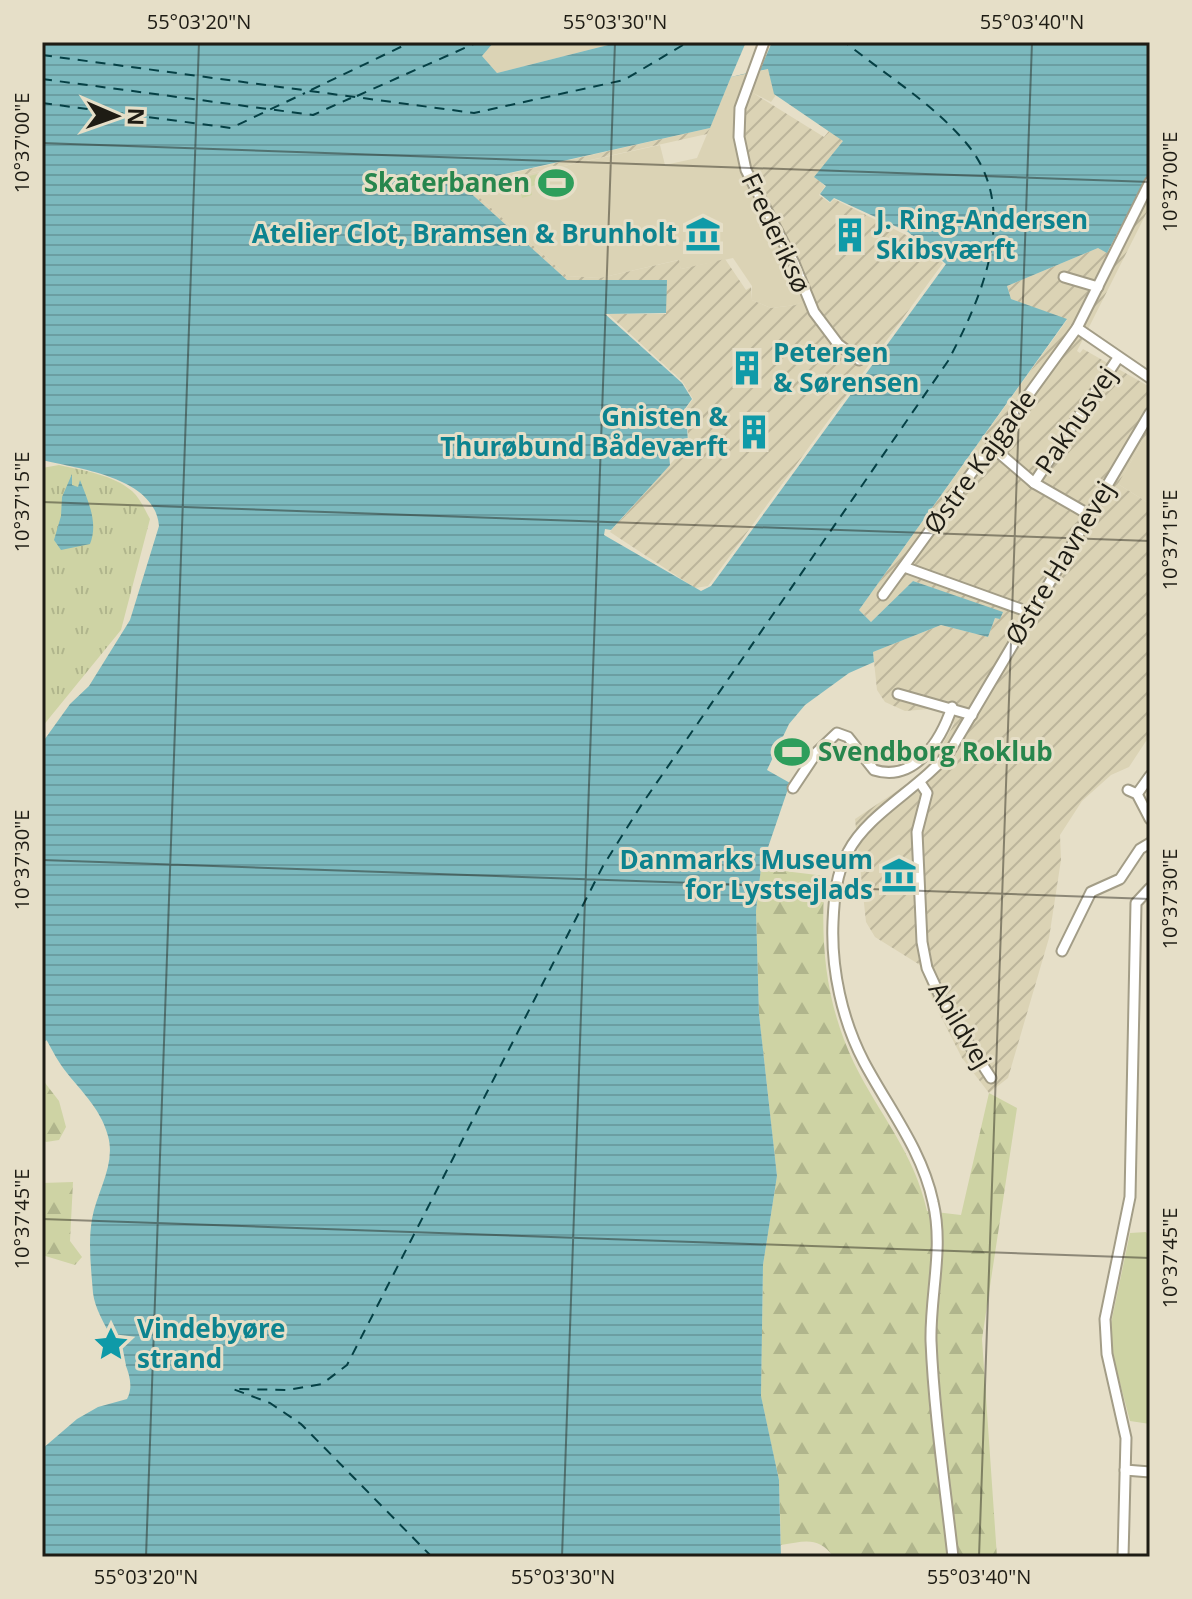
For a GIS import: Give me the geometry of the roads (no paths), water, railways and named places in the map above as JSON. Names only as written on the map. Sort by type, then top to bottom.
[{"type":"street","name":"Frederiksø","points":[[764,42],[743,92],[738,126],[749,179],[794,263],[814,312],[838,344],[859,360]]},
{"type":"street","name":"Østre Kajgade","points":[[883,595],[1077,328],[1150,182]]},
{"type":"street","points":[[1064,277],[1098,287]]},
{"type":"street","points":[[1077,328],[1150,378]]},
{"type":"street","name":"Pakhusvej","points":[[1034,483],[1118,358]]},
{"type":"street","name":"Østre Havnevej","points":[[953,1557],[931,1338],[938,1231],[933,1202],[916,1150],[863,1060],[846,1019],[832,936],[835,887],[847,853],[871,822],[921,784],[950,751],[1029,612],[1150,413]]},
{"type":"street","points":[[991,446],[1034,483],[1088,514]]},
{"type":"street","points":[[904,567],[1029,612]]},
{"type":"street","points":[[898,694],[972,715]]},
{"type":"street","points":[[793,788],[817,752],[837,733],[848,737],[874,770],[898,773],[911,768],[943,734],[952,707]]},
{"type":"street","points":[[1150,776],[1132,792],[1150,819]]},
{"type":"street","name":"Abildvej","points":[[921,784],[927,793],[917,832],[922,942],[927,968],[946,1009],[991,1078]]},
{"type":"street","points":[[1062,951],[1091,892],[1120,879],[1140,849],[1150,843]]},
{"type":"street","points":[[1123,1557],[1125,1425],[1107,1354],[1105,1319],[1130,1197],[1136,903],[1150,888]]},
{"type":"street","points":[[1125,1470],[1150,1472]]},
{"type":"water","points":[[42,42],[494,42],[482,56],[497,73],[620,42],[1150,42],[1150,171],[1107,253],[1098,248],[1007,286],[1011,299],[1067,319],[859,610],[871,622],[913,581],[1003,612],[1000,619],[995,618],[988,637],[941,625],[873,652],[874,662],[849,673],[805,705],[789,724],[767,770],[790,783],[761,868],[756,911],[759,1014],[777,1176],[763,1265],[761,1396],[779,1480],[781,1557],[42,1557],[42,1449],[77,1419],[98,1407],[127,1399],[130,1388],[124,1362],[102,1320],[93,1293],[91,1228],[108,1168],[108,1136],[94,1107],[61,1065],[42,1033],[42,743],[70,704],[89,686],[130,620],[159,526],[154,509],[144,496],[130,486],[94,472],[42,460]],"holes":[[[768,69],[774,94],[843,141],[814,177],[826,186],[820,194],[830,202],[834,198],[908,232],[946,264],[711,586],[701,591],[604,535],[605,529],[611,530],[670,465],[669,454],[682,450],[688,443],[687,426],[679,417],[692,399],[682,383],[605,314],[666,313],[667,280],[567,280],[465,188],[467,183],[710,128],[731,77]]]},
{"type":"water","points":[[72,474],[72,485],[78,487],[80,480],[89,503],[93,519],[92,536],[90,544],[61,550],[54,540],[61,516],[62,497]]},
{"type":"waterway","points":[[42,1041],[46,1039]]},
{"type":"place","name":"Skaterbanen","points":[[556,183]]},
{"type":"place","name":"Atelier Clot, Bramsen & Brunholt","points":[[703,234]]},
{"type":"place","name":"J. Ring-Andersen Skibsværft","points":[[850,235]]},
{"type":"place","name":"Petersen & Sørensen","points":[[747,368]]},
{"type":"place","name":"Gnisten & Thurøbund Bådeværft","points":[[754,432]]},
{"type":"place","name":"Svendborg Roklub","points":[[792,752]]},
{"type":"place","name":"Danmarks Museum for Lystsejlads","points":[[899,875]]},
{"type":"place","name":"Vindebyøre strand","points":[[111,1344]]}]
